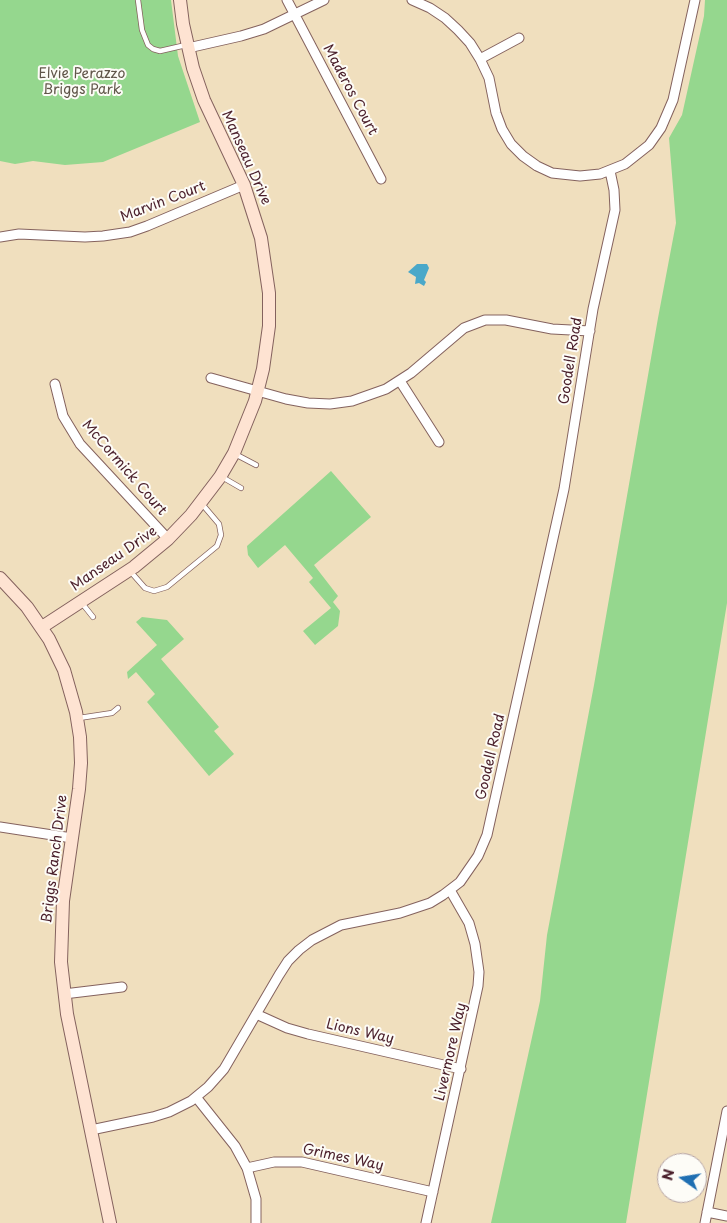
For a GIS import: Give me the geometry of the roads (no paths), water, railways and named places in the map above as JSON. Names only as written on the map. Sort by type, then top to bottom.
[{"type":"street","name":"Manseau Drive","points":[[42,627],[129,570],[168,539],[201,504],[234,453],[244,432],[258,391],[267,348],[269,293],[261,238],[244,185],[204,100],[193,68],[180,0]]},
{"type":"street","name":"Maderos Court","points":[[287,0],[381,179]]},
{"type":"street","points":[[188,46],[241,36],[294,15],[324,0]]},
{"type":"street","points":[[412,0],[430,8],[458,30],[470,43],[489,78],[496,113],[502,129],[511,144],[523,156],[537,166],[561,175],[590,176],[610,171],[625,164],[642,152],[656,136],[666,119],[673,100],[694,0]]},
{"type":"street","points":[[480,59],[519,38]]},
{"type":"street","name":"Goodell Road","points":[[91,1130],[169,1112],[196,1097],[224,1069],[288,961],[312,940],[341,925],[416,909],[430,903],[450,890],[470,870],[478,856],[487,835],[560,513],[590,331],[615,210],[614,190],[610,171]]},
{"type":"street","name":"Marvin Court","points":[[0,237],[19,234],[94,237],[130,232],[244,185]]},
{"type":"street","points":[[211,378],[308,403],[330,404],[352,401],[373,395],[400,381],[464,328],[485,320],[506,320],[552,329],[590,331]]},
{"type":"street","points":[[400,381],[440,442]]},
{"type":"street","name":"McCormick Court","points":[[55,384],[63,416],[80,444],[168,539]]},
{"type":"street","name":"Briggs Ranch Drive","points":[[0,578],[28,607],[57,654],[64,670],[77,718],[81,763],[63,901],[61,931],[64,994],[110,1223]]},
{"type":"street","points":[[0,827],[72,838]]},
{"type":"street","name":"Livermore Way","points":[[426,1223],[476,1000],[479,972],[475,944],[469,924],[450,890]]},
{"type":"street","points":[[64,994],[122,987]]},
{"type":"street","name":"Lions Way","points":[[256,1014],[287,1028],[308,1034],[461,1069]]},
{"type":"street","points":[[196,1097],[236,1146],[247,1168],[256,1199],[256,1223]]},
{"type":"street","points":[[705,1223],[727,1111]]},
{"type":"street","name":"Grimes Way","points":[[247,1168],[274,1162],[302,1162],[433,1192]]},
{"type":"street","points":[[707,1212],[727,1216]]},
{"type":"lane","points":[[138,0],[142,30],[148,44],[153,49],[160,51],[188,46]]},
{"type":"lane","points":[[234,453],[256,465]]},
{"type":"lane","points":[[220,476],[241,488]]},
{"type":"lane","points":[[129,570],[145,588],[154,591],[167,587],[217,546],[221,536],[219,524],[201,504]]},
{"type":"lane","points":[[80,601],[93,617]]},
{"type":"lane","points":[[77,718],[112,713],[118,708]]},
{"type":"water","points":[[417,264],[427,264],[429,268],[424,280],[426,282],[424,286],[419,283],[415,284],[416,277],[408,272]]},
{"type":"park label","name":"Elvie Perazzo Briggs Park","points":[[82,82]]}]
